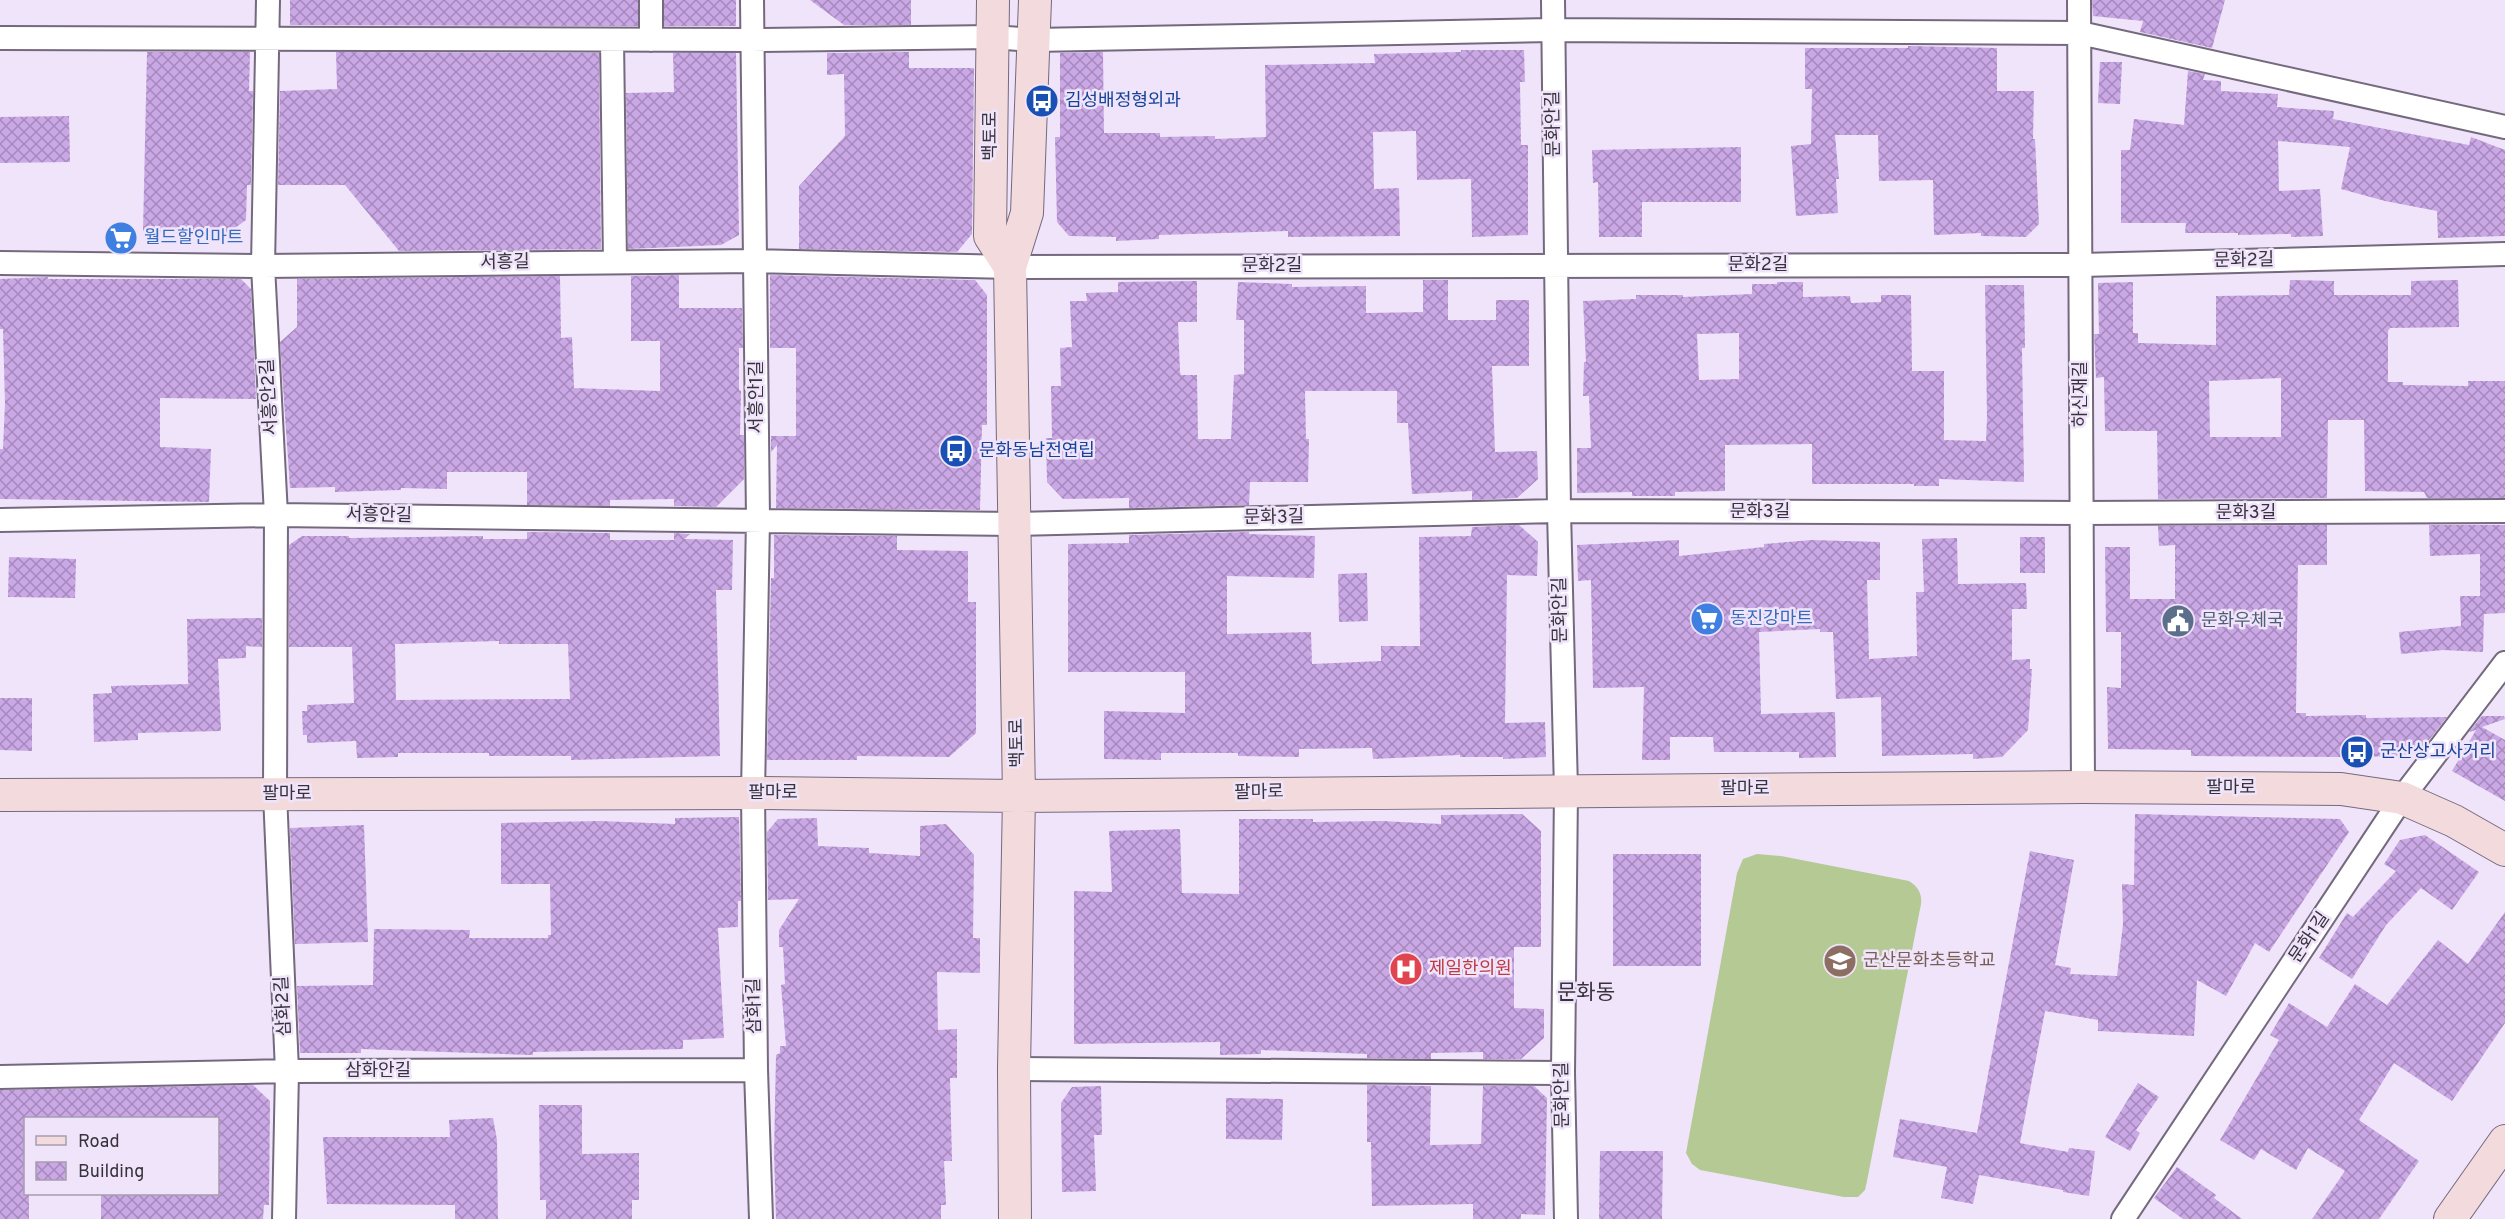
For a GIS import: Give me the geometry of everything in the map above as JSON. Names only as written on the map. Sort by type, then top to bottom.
[{"type":"street","name":"서흥안2길","points":[[268,0],[263,266],[276,515],[275,794]]},
{"type":"street","points":[[651,0],[651,40]]},
{"type":"street","name":"서흥안1길","points":[[752,0],[758,519],[753,793]]},
{"type":"street","name":"백토로","points":[[993,0],[990,236],[1010,267]]},
{"type":"street","name":"백토로","points":[[1015,1219],[1014,1069],[1019,796],[1010,267],[1027,213],[1035,0]]},
{"type":"street","name":"문화안길","points":[[1553,0],[1559,512],[1566,790],[1563,1073],[1566,1219]]},
{"type":"street","name":"하신재길","points":[[2079,0],[2083,787]]},
{"type":"street","points":[[0,38],[753,40],[992,37],[1034,40],[1552,30],[2080,33],[2505,127]]},
{"type":"street","points":[[612,40],[615,262]]},
{"type":"street","name":"문화2길","points":[[1010,267],[2081,265],[2505,254]]},
{"type":"street","name":"서흥길","points":[[0,263],[263,266],[756,261],[1010,267]]},
{"type":"street","name":"문화3길","points":[[758,519],[1014,524],[1559,512],[2505,512]]},
{"type":"street","name":"서흥안길","points":[[0,520],[276,515],[758,519]]},
{"type":"street","name":"문화1길","points":[[2123,1219],[2402,798],[2505,663]]},
{"type":"street","name":"팔마로","points":[[0,795],[753,793],[1019,796],[2083,787],[2342,789],[2402,798],[2454,821],[2505,850]]},
{"type":"street","name":"삼화1길","points":[[753,793],[756,1070],[761,1219]]},
{"type":"street","name":"삼화2길","points":[[275,794],[287,1071],[284,1219]]},
{"type":"street","points":[[1014,1069],[1563,1073]]},
{"type":"street","name":"삼화안길","points":[[0,1077],[287,1071],[756,1070]]},
{"type":"street","points":[[2450,1219],[2505,1141]]},
{"type":"green space","points":[[1757,854],[1781,856],[1909,881],[1920,893],[1921,904],[1867,1181],[1865,1190],[1858,1197],[1844,1197],[1700,1170],[1692,1164],[1686,1153],[1737,873],[1743,859]]},
{"type":"building","points":[[290,0],[638,0],[638,26],[290,25]]},
{"type":"building","points":[[664,0],[736,0],[736,26],[664,26]]},
{"type":"building","points":[[810,0],[911,0],[911,25],[844,25]]},
{"type":"building","points":[[2092,0],[2225,0],[2212,48],[2140,32],[2143,21],[2093,16]]},
{"type":"building","points":[[1908,46],[1997,48],[1997,91],[2034,91],[2033,139],[2035,139],[2039,224],[2026,237],[1981,236],[1981,233],[1934,235],[1933,180],[1879,181],[1878,135],[1835,135],[1839,179],[1836,179],[1838,213],[1796,216],[1791,146],[1811,144],[1812,89],[1805,89],[1805,48],[1908,48]]},
{"type":"building","points":[[1461,50],[1524,50],[1525,82],[1520,82],[1521,145],[1528,145],[1528,235],[1472,237],[1471,179],[1417,180],[1416,131],[1373,132],[1374,189],[1399,188],[1400,236],[1288,237],[1288,231],[1159,235],[1159,239],[1116,241],[1116,237],[1069,236],[1057,222],[1055,137],[1060,137],[1060,53],[1103,52],[1104,133],[1160,133],[1160,137],[1215,136],[1215,139],[1266,137],[1265,65],[1375,63],[1374,54],[1461,52]]},
{"type":"building","points":[[147,52],[250,52],[249,91],[253,91],[251,185],[247,185],[246,220],[224,236],[143,231]]},
{"type":"building","points":[[336,52],[599,53],[601,249],[399,251],[345,185],[278,185],[280,91],[337,89]]},
{"type":"building","points":[[909,52],[909,68],[974,68],[972,234],[957,252],[799,249],[799,186],[845,136],[844,74],[827,75],[827,53]]},
{"type":"building","points":[[673,53],[736,53],[739,235],[721,245],[628,249],[626,93],[674,92]]},
{"type":"building","points":[[2100,62],[2122,62],[2120,104],[2098,103]]},
{"type":"building","points":[[2188,71],[2205,74],[2203,80],[2221,81],[2221,91],[2278,94],[2277,107],[2334,111],[2333,119],[2469,145],[2471,137],[2505,150],[2505,236],[2438,238],[2437,211],[2385,201],[2341,189],[2350,147],[2278,141],[2279,191],[2320,189],[2323,236],[2185,233],[2186,223],[2121,223],[2121,150],[2130,150],[2134,119],[2184,125]]},
{"type":"building","points":[[69,116],[70,162],[0,163],[0,117]]},
{"type":"building","points":[[1741,147],[1741,202],[1642,202],[1642,237],[1599,237],[1598,182],[1593,183],[1592,150]]},
{"type":"building","points":[[679,275],[679,308],[742,308],[743,348],[739,348],[739,390],[741,391],[740,435],[744,435],[744,479],[716,507],[674,506],[674,499],[610,500],[610,506],[527,505],[527,472],[447,472],[447,489],[401,488],[401,490],[335,492],[335,487],[290,488],[280,342],[297,327],[297,279],[560,276],[561,338],[572,337],[574,388],[660,391],[660,341],[631,341],[631,276]]},
{"type":"building","points":[[770,275],[975,280],[987,295],[987,425],[982,425],[980,510],[776,508],[777,445],[771,452],[771,436],[796,436],[796,348],[770,348]]},
{"type":"building","points":[[48,277],[48,279],[241,279],[251,289],[256,399],[160,398],[160,447],[211,449],[209,502],[0,499],[0,449],[3,449],[5,403],[3,329],[0,329],[0,279]]},
{"type":"building","points":[[1423,280],[1448,280],[1448,320],[1496,320],[1496,300],[1529,300],[1529,366],[1492,366],[1495,452],[1537,451],[1538,479],[1517,498],[1472,500],[1472,491],[1412,494],[1408,423],[1397,423],[1397,391],[1305,391],[1306,439],[1309,439],[1308,482],[1250,482],[1249,505],[1129,508],[1129,498],[1063,499],[1047,482],[1046,438],[1052,438],[1051,386],[1061,386],[1060,348],[1072,347],[1070,301],[1087,301],[1086,293],[1118,292],[1118,282],[1197,281],[1197,322],[1178,322],[1180,372],[1181,375],[1197,375],[1198,439],[1231,439],[1234,375],[1244,374],[1244,320],[1236,320],[1238,282],[1292,284],[1292,287],[1366,286],[1366,313],[1423,312]]},
{"type":"building","points":[[2290,280],[2334,281],[2334,295],[2411,295],[2411,281],[2458,280],[2459,327],[2390,328],[2388,331],[2388,382],[2403,382],[2403,385],[2468,386],[2468,381],[2505,381],[2505,498],[2427,498],[2424,492],[2365,491],[2364,420],[2328,420],[2327,498],[2158,499],[2157,431],[2105,431],[2104,377],[2096,378],[2094,334],[2099,334],[2098,283],[2133,282],[2133,333],[2138,333],[2138,343],[2216,345],[2216,296],[2289,295]],"holes":[[[2281,378],[2281,437],[2210,437],[2209,381]]]},
{"type":"building","points":[[1777,282],[1803,282],[1803,297],[1850,296],[1851,303],[1881,302],[1881,295],[1911,295],[1912,371],[1944,371],[1944,440],[1986,441],[1985,285],[2024,285],[2025,348],[2022,348],[2024,482],[1939,479],[1939,486],[1812,484],[1812,444],[1725,445],[1725,491],[1675,492],[1675,496],[1632,496],[1632,492],[1577,493],[1577,448],[1591,448],[1589,396],[1583,396],[1584,362],[1586,362],[1583,301],[1636,299],[1636,295],[1683,295],[1683,297],[1752,294],[1752,284],[1777,284]],"holes":[[[1739,333],[1739,379],[1699,380],[1697,334]]]},
{"type":"building","points":[[1519,525],[1538,542],[1537,576],[1507,575],[1505,723],[1545,722],[1546,757],[1503,759],[1503,757],[1460,757],[1460,755],[1373,759],[1372,748],[1299,749],[1299,757],[1238,756],[1238,753],[1161,753],[1161,760],[1104,759],[1104,711],[1185,713],[1185,672],[1068,672],[1068,544],[1129,543],[1129,535],[1249,532],[1249,534],[1315,536],[1314,578],[1227,576],[1227,634],[1311,632],[1312,664],[1381,661],[1381,646],[1420,646],[1419,537],[1471,536],[1472,527]]},
{"type":"building","points":[[2327,525],[2327,565],[2298,565],[2296,713],[2306,713],[2306,716],[2366,715],[2366,718],[2447,717],[2422,749],[2402,756],[2343,757],[2191,756],[2191,750],[2108,749],[2107,687],[2121,688],[2121,632],[2106,632],[2105,547],[2130,547],[2130,599],[2175,599],[2175,545],[2159,546],[2158,526]]},
{"type":"building","points":[[2429,525],[2505,525],[2505,613],[2484,614],[2483,652],[2443,650],[2401,654],[2399,632],[2461,626],[2460,596],[2480,596],[2480,554],[2430,556]]},
{"type":"building","points":[[527,532],[610,533],[610,540],[674,540],[674,533],[690,534],[684,539],[733,540],[732,590],[716,590],[720,756],[571,760],[571,756],[398,753],[398,757],[357,758],[356,741],[307,743],[307,735],[303,735],[302,711],[307,711],[307,705],[354,703],[352,647],[289,647],[289,545],[302,536],[349,536],[349,538],[483,536],[483,539],[527,539]],"holes":[[[499,641],[499,644],[568,644],[570,699],[396,700],[395,644]]]},
{"type":"building","points":[[774,535],[897,536],[897,550],[968,551],[968,602],[976,602],[976,733],[949,757],[857,756],[857,760],[767,760]]},
{"type":"building","points":[[2020,537],[2045,537],[2045,573],[2020,573]]},
{"type":"building","points":[[1957,538],[1958,584],[2026,583],[2027,609],[2012,609],[2012,660],[2030,659],[2030,669],[2032,669],[2028,730],[2002,757],[1973,759],[1973,754],[1882,756],[1881,697],[1836,699],[1833,632],[1820,632],[1820,629],[1759,632],[1761,714],[1835,712],[1836,757],[1799,758],[1799,752],[1714,752],[1713,737],[1670,737],[1670,760],[1642,760],[1644,687],[1593,688],[1591,580],[1578,581],[1577,545],[1679,540],[1679,556],[1812,540],[1880,542],[1880,580],[1867,580],[1869,659],[1917,656],[1916,592],[1924,592],[1922,539]]},
{"type":"building","points":[[9,557],[76,559],[75,598],[8,597]]},
{"type":"building","points":[[1367,573],[1368,621],[1339,622],[1338,574]]},
{"type":"building","points":[[262,618],[262,647],[246,646],[246,658],[218,659],[221,731],[138,733],[138,740],[94,742],[93,694],[112,693],[111,686],[188,684],[187,619]]},
{"type":"building","points":[[0,698],[32,698],[32,751],[0,750]]},
{"type":"building","points":[[2482,716],[2504,716],[2505,719],[2482,727],[2505,740],[2505,801],[2452,771],[2476,730],[2469,732]]},
{"type":"building","points":[[1522,814],[1541,831],[1541,947],[1514,947],[1514,1008],[1544,1009],[1544,1038],[1521,1059],[1483,1059],[1483,1052],[1431,1053],[1431,1059],[1367,1058],[1367,1054],[1261,1050],[1261,1054],[1220,1055],[1220,1042],[1074,1044],[1074,891],[1112,892],[1109,831],[1180,829],[1182,893],[1239,894],[1239,819],[1313,819],[1313,822],[1382,821],[1441,824],[1441,815]]},
{"type":"building","points":[[2135,814],[2340,819],[2349,832],[2269,952],[2255,943],[2226,996],[2197,980],[2194,1036],[2098,1031],[2098,1020],[2045,1011],[2020,1143],[2068,1152],[2069,1148],[2095,1151],[2089,1196],[1979,1175],[1973,1204],[1941,1198],[1947,1167],[1893,1157],[1900,1119],[1977,1133],[2030,851],[2074,860],[2055,965],[2071,968],[2070,974],[2117,976],[2123,924],[2122,884],[2134,885]]},
{"type":"building","points":[[739,817],[741,901],[738,901],[738,927],[718,928],[724,1038],[683,1040],[683,1049],[533,1052],[533,1055],[361,1049],[361,1053],[300,1053],[297,986],[373,985],[374,929],[470,930],[469,938],[548,938],[548,935],[551,935],[550,884],[501,884],[501,823],[601,821],[675,824],[675,818]]},
{"type":"building","points":[[817,818],[818,846],[869,848],[869,853],[920,856],[920,826],[946,824],[974,855],[973,938],[980,938],[980,973],[937,972],[938,1030],[957,1029],[957,1078],[950,1078],[952,1161],[944,1161],[946,1205],[941,1205],[941,1219],[776,1219],[774,1154],[776,1055],[780,1053],[780,1046],[786,1046],[781,985],[785,984],[783,947],[779,947],[779,930],[799,899],[768,900],[767,832],[778,819]]},
{"type":"building","points":[[364,825],[368,942],[295,944],[290,828]]},
{"type":"building","points":[[2425,835],[2479,872],[2452,910],[2421,888],[2386,925],[2352,979],[2319,958],[2347,913],[2353,917],[2396,871],[2384,864],[2400,840]]},
{"type":"building","points":[[1613,854],[1701,854],[1701,966],[1613,966]]},
{"type":"building","points":[[2505,912],[2505,1023],[2452,1101],[2394,1063],[2359,1120],[2419,1161],[2379,1219],[2312,1219],[2345,1171],[2308,1148],[2296,1170],[2261,1149],[2254,1160],[2220,1140],[2279,1040],[2270,1035],[2289,1003],[2327,1027],[2355,984],[2387,1005],[2438,940],[2468,964]]},
{"type":"building","points":[[2138,1083],[2159,1097],[2136,1130],[2140,1133],[2130,1151],[2105,1137]]},
{"type":"building","points":[[253,1085],[270,1101],[269,1205],[264,1205],[263,1219],[101,1219],[101,1195],[219,1195],[219,1117],[24,1117],[24,1195],[29,1195],[29,1219],[0,1219],[0,1090]]},
{"type":"building","points":[[1367,1085],[1431,1086],[1430,1145],[1481,1144],[1483,1086],[1534,1086],[1547,1098],[1545,1215],[1521,1214],[1521,1219],[1473,1219],[1473,1204],[1372,1206],[1371,1142],[1367,1142]]},
{"type":"building","points":[[1101,1086],[1102,1135],[1094,1135],[1096,1191],[1062,1192],[1061,1103],[1072,1087]]},
{"type":"building","points":[[1226,1098],[1283,1099],[1282,1140],[1226,1139]]},
{"type":"building","points":[[539,1105],[582,1105],[582,1154],[639,1153],[639,1200],[632,1200],[632,1219],[546,1219],[546,1200],[540,1200]]},
{"type":"building","points":[[493,1118],[497,1140],[498,1219],[455,1219],[455,1205],[327,1204],[323,1137],[450,1137],[449,1120]]},
{"type":"building","points":[[1600,1151],[1663,1151],[1662,1219],[1599,1219]]},
{"type":"building","points":[[2177,1167],[2216,1195],[2214,1198],[2242,1219],[2183,1219],[2154,1198]]},
{"type":"place","name":"김성배정형외과","points":[[1042,101]]},
{"type":"place","name":"월드할인마트","points":[[121,238]]},
{"type":"place","name":"문화동남전연립","points":[[956,451]]},
{"type":"place","name":"동진강마트","points":[[1707,619]]},
{"type":"place","name":"문화우체국","points":[[2178,621]]},
{"type":"place","name":"군산상고사거리","points":[[2357,752]]},
{"type":"place","name":"군산문화초등학교","points":[[1840,961]]},
{"type":"place","name":"제일한의원","points":[[1406,969]]},
{"type":"district","name":"문화동","points":[[1586,993]]}]
